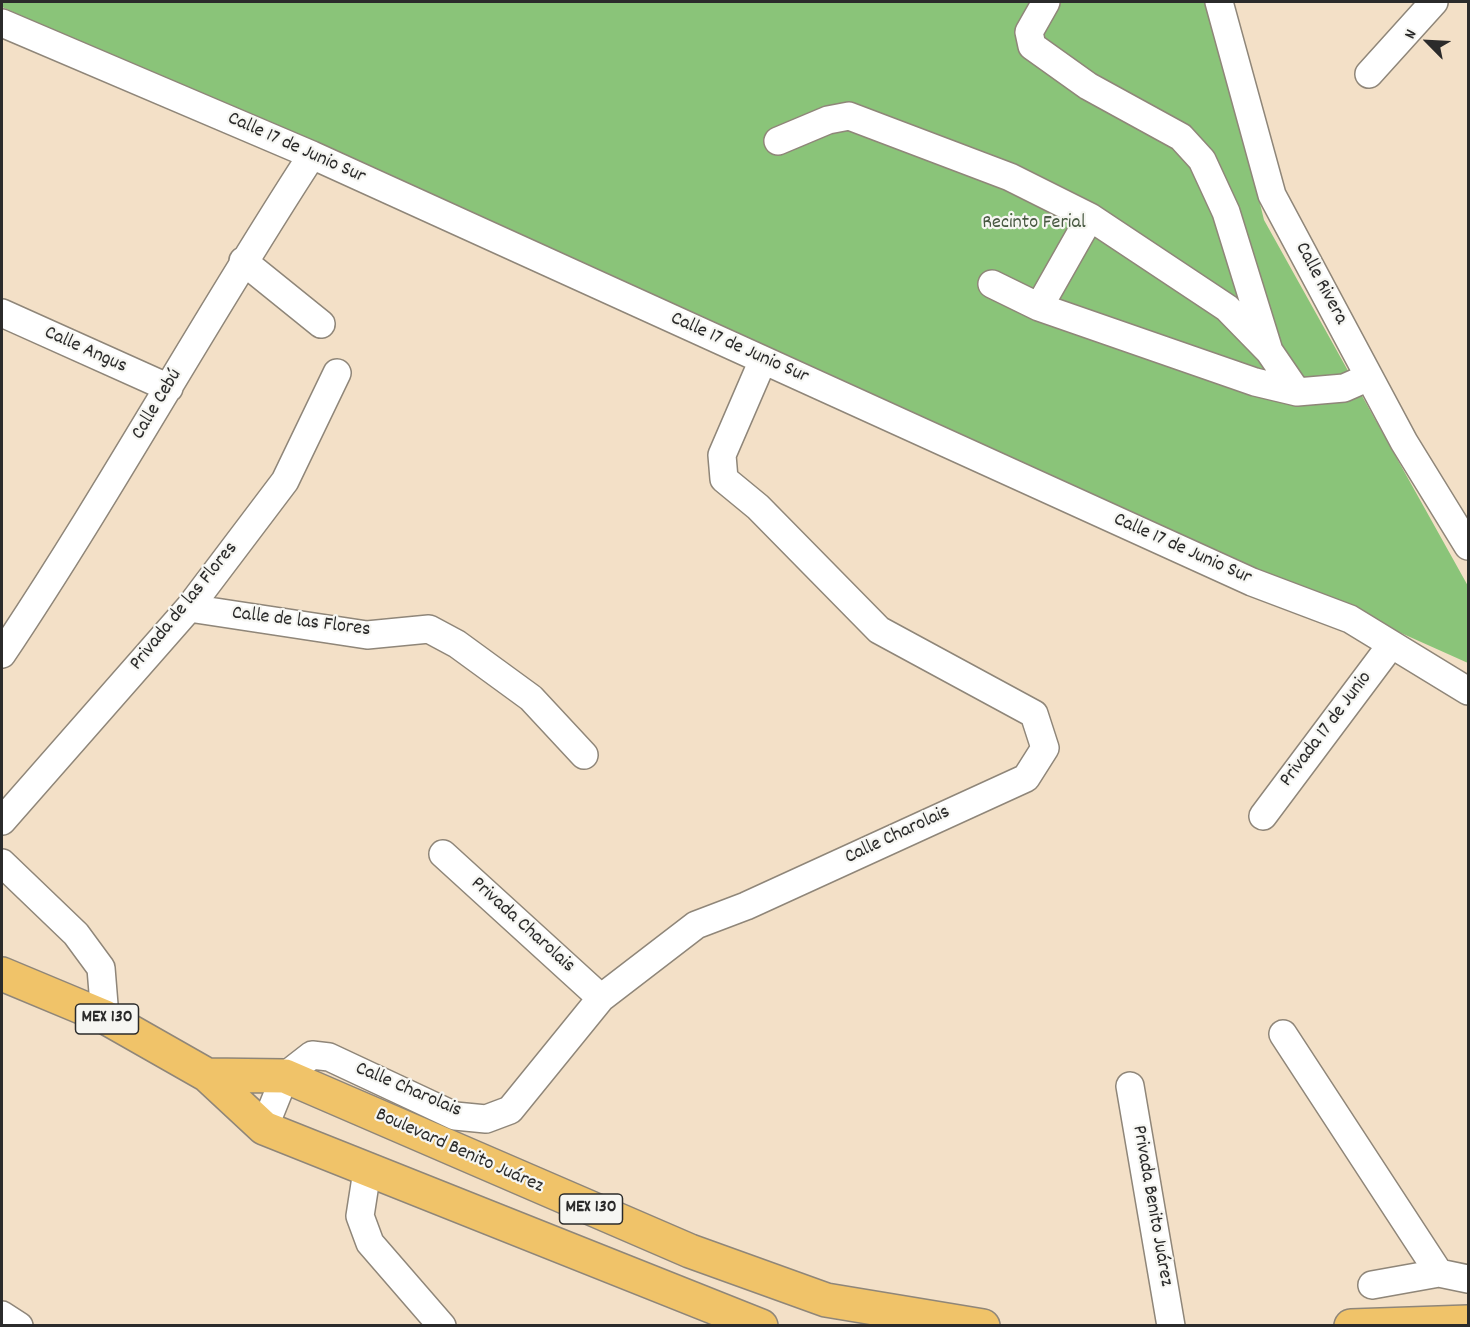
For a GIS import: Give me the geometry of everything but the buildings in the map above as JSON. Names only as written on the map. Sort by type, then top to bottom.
[{"type":"main road","name":"Boulevard Benito Juárez","points":[[2,974],[105,1017],[207,1075],[264,1128],[367,1171],[761,1326]]},
{"type":"main road","name":"Boulevard Benito Juárez","points":[[207,1075],[285,1076],[690,1251],[815,1297],[983,1326]]},
{"type":"main road","points":[[1351,1326],[1468,1322]]},
{"type":"street","points":[[1046,2],[1029,32],[1032,46],[1088,87],[1181,137],[1202,160],[1226,212],[1269,351]]},
{"type":"street","name":"Calle Rivera","points":[[1219,2],[1272,195],[1404,442],[1468,546]]},
{"type":"street","points":[[1369,74],[1434,2]]},
{"type":"street","name":"Calle 17 de Junio Sur","points":[[2,23],[312,154],[1252,582],[1350,619],[1468,690]]},
{"type":"street","points":[[778,141],[828,120],[849,116],[1010,177],[1090,217],[1227,308],[1269,351],[1297,392]]},
{"type":"street","name":"Calle Cebú","points":[[2,654],[56,573],[169,388],[243,261],[312,154]]},
{"type":"street","points":[[1039,307],[1090,217]]},
{"type":"street","points":[[243,261],[321,324]]},
{"type":"street","points":[[992,284],[1039,307],[1255,382],[1297,392],[1344,388],[1370,377]]},
{"type":"street","name":"Calle Angus","points":[[2,314],[169,388]]},
{"type":"street","name":"Calle Charolais","points":[[285,1076],[312,1055],[329,1057],[455,1116],[486,1119],[510,1110],[601,998],[696,926],[747,906],[1026,778],[1045,748],[1034,714],[879,630],[758,507],[724,479],[722,455],[763,360]]},
{"type":"street","name":"Privada de las Flores","points":[[2,821],[189,608],[285,481],[338,373]]},
{"type":"street","name":"Calle de las Flores","points":[[189,608],[367,634],[429,629],[458,644],[531,698],[584,755]]},
{"type":"street","name":"Privada 17 de Junio","points":[[1263,816],[1391,645]]},
{"type":"street","name":"Privada Charolais","points":[[443,854],[601,998]]},
{"type":"street","points":[[2,863],[76,934],[101,968],[105,1017]]},
{"type":"street","points":[[1283,1034],[1459,1274],[1372,1285]]},
{"type":"street","points":[[264,1128],[285,1076]]},
{"type":"street","name":"Privada Benito Juárez","points":[[1130,1086],[1171,1326]]},
{"type":"street","points":[[367,1171],[360,1216],[370,1243],[442,1326]]},
{"type":"street","points":[[2,1315],[19,1326]]},
{"type":"green space","name":"Recinto Ferial","points":[[2,2],[1211,2],[1264,220],[1468,586],[1468,663],[2,7]]}]
